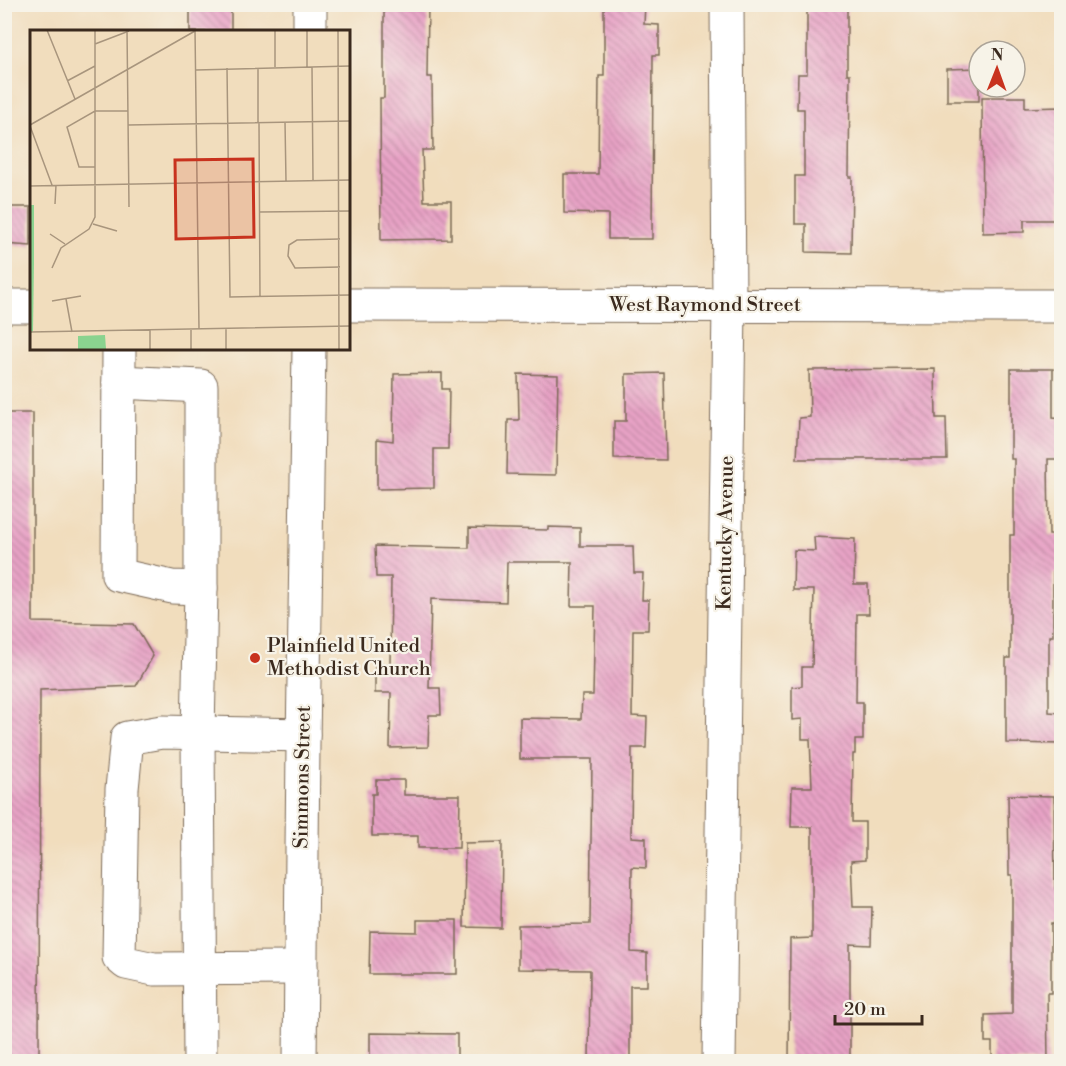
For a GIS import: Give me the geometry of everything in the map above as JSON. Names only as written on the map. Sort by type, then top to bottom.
[{"type":"street","points":[[310,4],[310,30]]},
{"type":"street","name":"Kentucky Avenue","points":[[719,1062],[729,305],[727,4]]},
{"type":"street","name":"West Raymond Street","points":[[350,305],[1062,306]]},
{"type":"street","points":[[4,306],[30,306]]},
{"type":"street","points":[[119,350],[118,575],[172,587],[201,588]]},
{"type":"street","name":"Simmons Street","points":[[300,1062],[309,350]]},
{"type":"street","points":[[119,382],[201,386],[198,733],[200,1062]]},
{"type":"street","points":[[301,968],[154,969],[126,963],[119,957],[122,789],[127,738],[162,732],[303,735]]},
{"type":"building","points":[[190,4],[231,4],[231,30],[190,30]]},
{"type":"building","points":[[384,4],[428,4],[427,77],[432,77],[433,150],[422,150],[424,201],[451,201],[451,239],[381,240],[380,98],[384,98]]},
{"type":"building","points":[[604,4],[645,4],[644,24],[659,25],[659,55],[653,55],[652,239],[608,239],[608,214],[564,213],[564,174],[598,174],[599,76],[604,76]]},
{"type":"building","points":[[807,4],[847,4],[847,74],[850,74],[849,177],[852,177],[851,253],[806,252],[806,224],[795,224],[795,176],[804,176],[804,109],[797,109],[798,74],[807,74]]},
{"type":"building","points":[[967,68],[967,99],[979,99],[979,101],[947,101],[947,69]]},
{"type":"building","points":[[982,99],[1025,99],[1025,108],[1062,107],[1062,220],[1024,220],[1024,232],[983,233]]},
{"type":"building","points":[[4,207],[30,207],[30,246],[4,244]]},
{"type":"building","points":[[935,369],[936,418],[946,418],[947,459],[797,459],[799,418],[810,417],[809,370]]},
{"type":"building","points":[[1011,369],[1053,369],[1053,418],[1062,419],[1062,459],[1048,459],[1049,535],[1062,535],[1062,573],[1053,573],[1053,636],[1049,636],[1049,712],[1062,713],[1062,744],[1006,743],[1006,658],[1010,658],[1010,535],[1014,535]]},
{"type":"building","points":[[442,373],[442,389],[449,389],[448,449],[434,449],[434,488],[377,489],[377,439],[393,441],[394,374]]},
{"type":"building","points":[[664,373],[666,460],[614,459],[614,421],[626,421],[626,374]]},
{"type":"building","points":[[518,374],[558,375],[556,475],[507,474],[508,420],[519,420]]},
{"type":"building","points":[[4,413],[33,413],[33,622],[134,624],[153,656],[136,686],[40,690],[39,1062],[4,1062]]},
{"type":"building","points":[[548,527],[580,528],[580,546],[633,546],[634,573],[643,573],[642,600],[649,600],[648,630],[633,630],[632,716],[647,717],[646,748],[632,748],[631,837],[646,838],[646,868],[632,867],[631,952],[647,953],[647,986],[630,986],[630,1062],[589,1062],[590,970],[518,969],[518,925],[590,924],[592,759],[520,759],[520,718],[581,719],[582,695],[593,695],[595,606],[571,606],[572,562],[507,562],[506,602],[431,599],[429,688],[440,688],[441,715],[429,715],[428,747],[390,748],[391,693],[375,693],[375,664],[390,664],[391,577],[376,577],[375,546],[469,548],[469,528],[548,530]]},
{"type":"building","points":[[814,537],[855,539],[854,584],[868,584],[869,614],[857,614],[856,702],[863,702],[863,740],[855,740],[855,754],[853,754],[852,822],[865,822],[865,860],[851,861],[853,907],[872,907],[871,945],[850,944],[850,1062],[789,1062],[790,939],[812,938],[812,827],[791,827],[792,787],[812,787],[810,739],[802,739],[802,719],[792,720],[792,687],[802,686],[802,667],[812,667],[814,590],[793,590],[794,550],[815,551]]},
{"type":"building","points":[[376,780],[404,780],[404,795],[460,795],[459,848],[418,848],[418,836],[372,836],[372,794],[376,794]]},
{"type":"building","points":[[1008,795],[1054,796],[1055,889],[1062,889],[1062,923],[1051,923],[1051,993],[1047,993],[1048,1062],[992,1062],[992,1042],[985,1042],[985,1015],[1012,1014],[1012,875],[1009,875]]},
{"type":"building","points":[[502,842],[501,928],[464,927],[465,843]]},
{"type":"building","points":[[417,920],[457,920],[457,974],[369,974],[370,931],[417,932]]},
{"type":"building","points":[[370,1033],[457,1034],[457,1062],[370,1062]]},
{"type":"place","name":"Plainfield United Methodist Church","points":[[255,658]]}]
